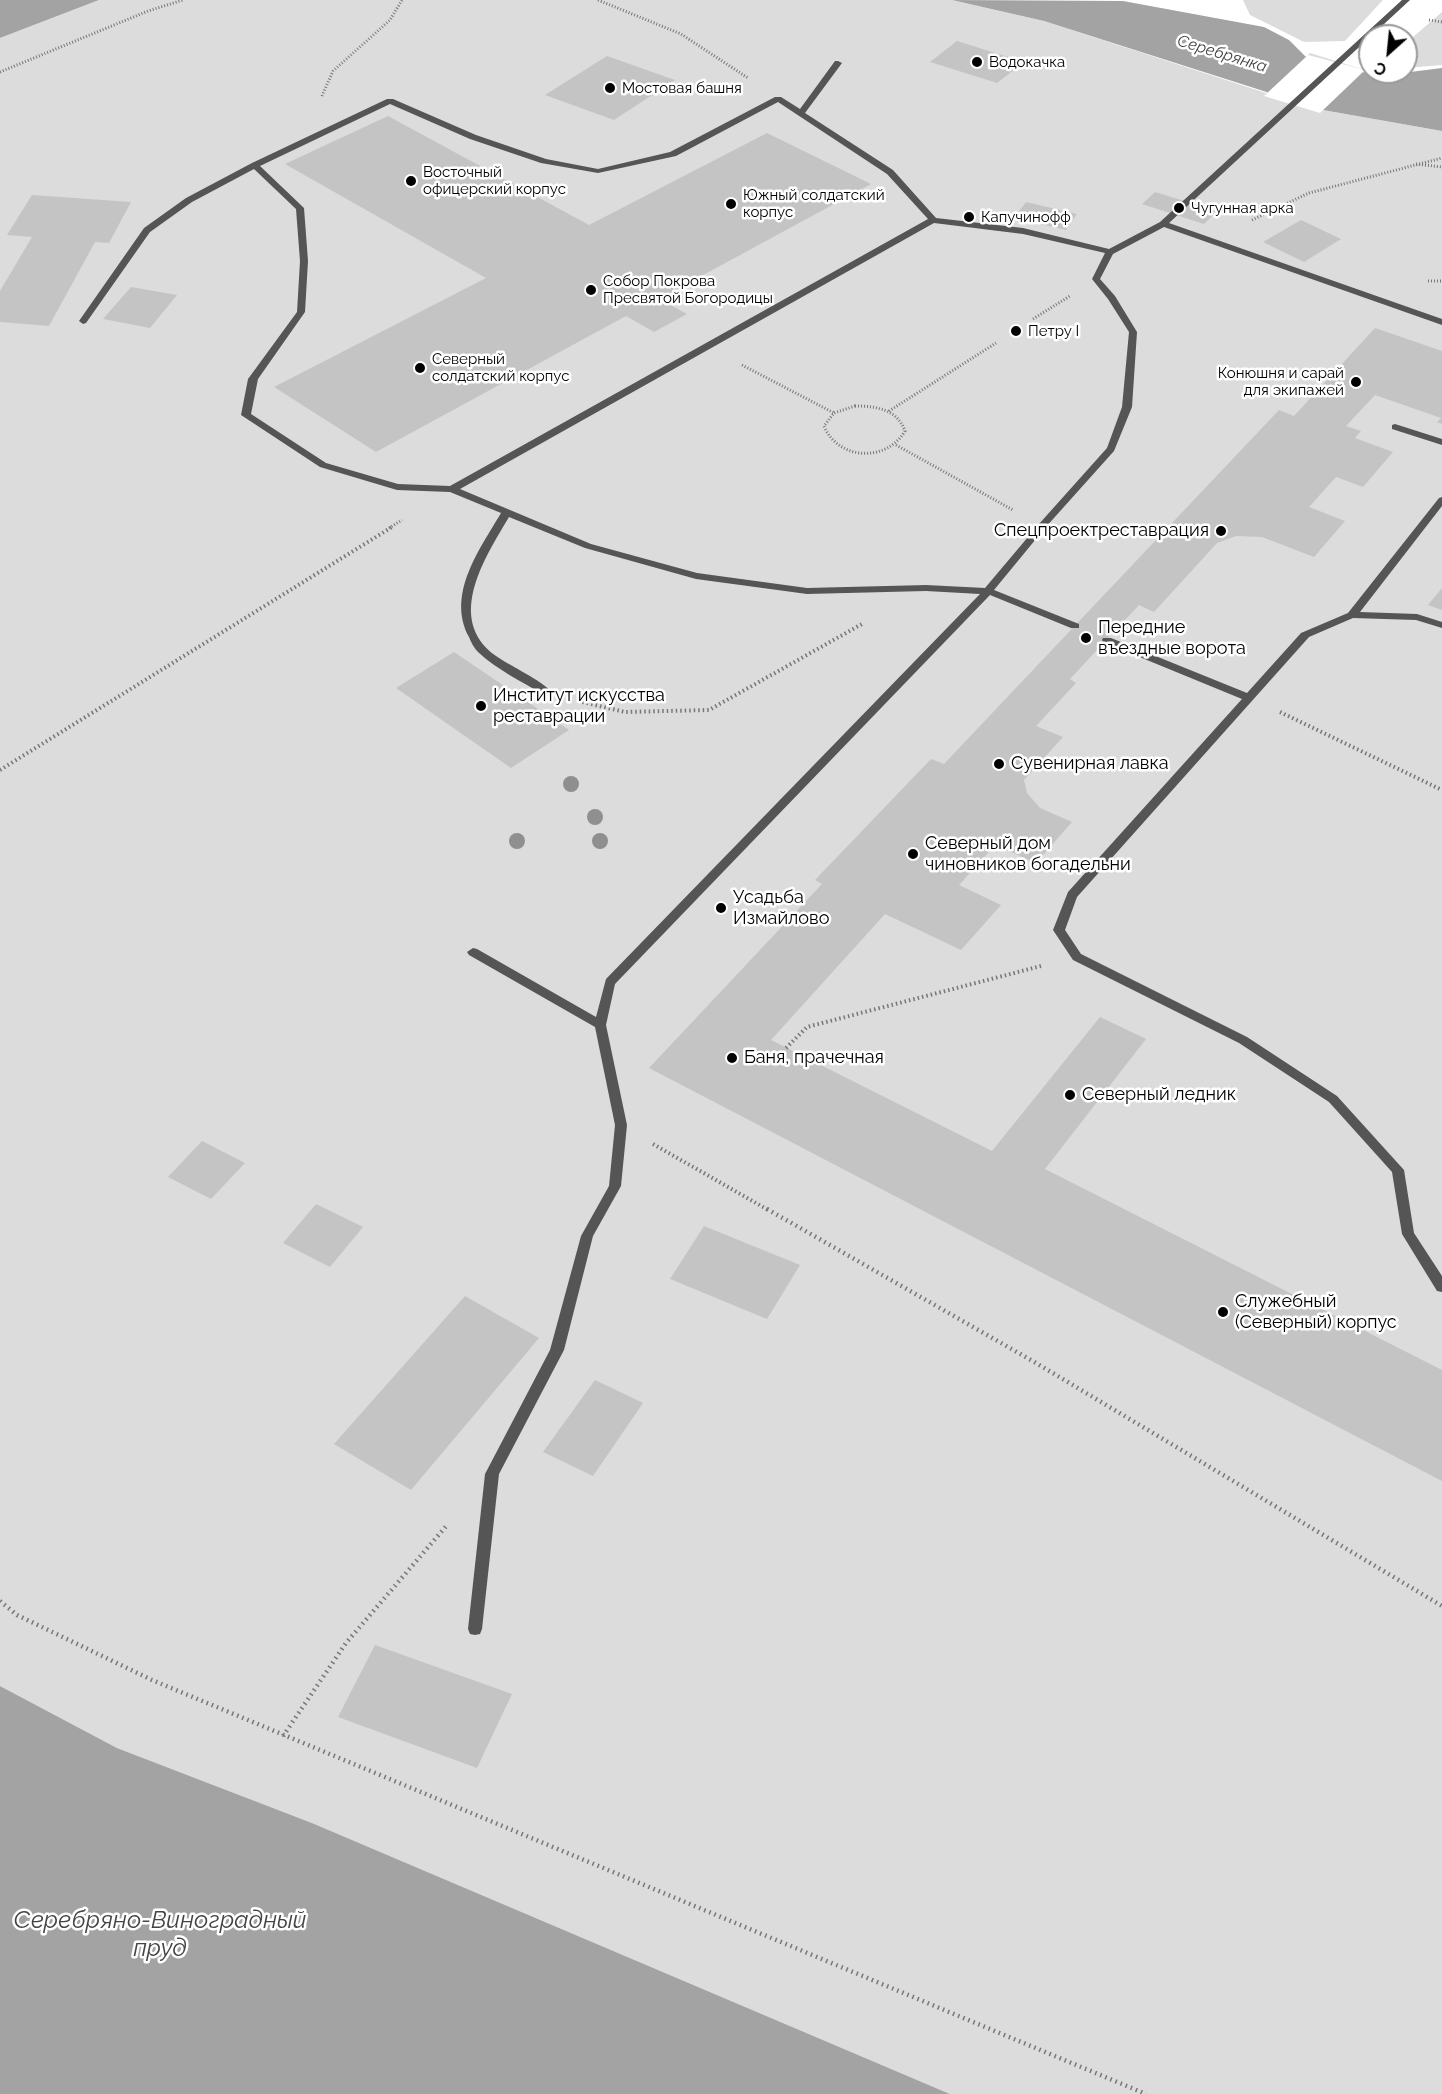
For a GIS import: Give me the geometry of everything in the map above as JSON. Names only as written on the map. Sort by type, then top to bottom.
[{"type":"lane","points":[[475,1629],[492,1474],[556,1350],[587,1236],[615,1186],[621,1125],[600,1025],[610,982],[988,591],[1111,449],[1127,407],[1133,332],[1112,298],[1096,279],[1110,252],[1163,224],[1406,0]]},
{"type":"lane","points":[[801,113],[838,63]]},
{"type":"lane","points":[[83,321],[147,230],[189,200],[255,165],[390,101],[473,137],[544,161],[598,171],[674,154],[778,99],[890,172],[933,220]]},
{"type":"lane","points":[[255,165],[300,208],[304,261],[301,312],[254,379],[246,415],[322,465],[397,487],[452,489],[588,546],[696,576],[807,591],[926,588],[988,591],[1075,626]]},
{"type":"lane","points":[[452,489],[933,220],[1023,231],[1110,252]]},
{"type":"lane","points":[[1163,224],[1442,322]]},
{"type":"lane","points":[[1395,427],[1442,442]]},
{"type":"lane","points":[[1352,615],[1442,500]]},
{"type":"lane","points":[[507,512],[471,576],[464,611],[479,648],[548,693]]},
{"type":"lane","points":[[1442,624],[1417,617],[1352,615],[1305,635],[1247,697],[1072,895],[1059,930],[1077,957],[1243,1040],[1333,1099],[1398,1170],[1408,1234],[1442,1287]]},
{"type":"lane","points":[[1107,640],[1247,697]]},
{"type":"lane","points":[[472,952],[600,1025]]},
{"type":"path","points":[[0,72],[148,11],[183,0]]},
{"type":"path","points":[[325,132],[319,112],[325,84],[337,67],[359,44],[391,20],[402,0]]},
{"type":"path","points":[[598,0],[681,34],[778,99]]},
{"type":"path","points":[[1211,240],[1309,193],[1412,164],[1442,158]]},
{"type":"path","points":[[1412,164],[1442,167]]},
{"type":"path","points":[[1034,319],[1096,279]]},
{"type":"path","points":[[889,411],[996,343]]},
{"type":"path","points":[[707,346],[834,413]]},
{"type":"path","points":[[855,406],[889,411],[898,416],[905,431],[903,438],[896,444],[875,452],[850,451],[838,447],[826,434],[825,426],[834,413],[855,406]]},
{"type":"path","points":[[896,444],[1042,526]]},
{"type":"path","points":[[0,770],[452,489]]},
{"type":"path","points":[[548,693],[625,712],[709,710],[864,623]]},
{"type":"path","points":[[1247,697],[1372,754],[1442,790]]},
{"type":"path","points":[[786,1048],[807,1027],[1077,957]]},
{"type":"path","points":[[621,1125],[1036,1363],[1442,1606]]},
{"type":"path","points":[[283,1736],[346,1643],[492,1474]]},
{"type":"path","points":[[0,1601],[17,1615],[152,1680],[1146,2094]]},
{"type":"shaded area","name":"Усадьба Измайлово","points":[[99,0],[952,0],[1044,21],[1266,93],[1310,53],[1358,68],[1358,77],[1323,110],[1442,131],[1442,2094],[950,2094],[312,1823],[117,1748],[0,1686],[0,38]]},
{"type":"shaded area","points":[[1243,0],[1383,0],[1361,24],[1358,24],[1358,27],[1345,41],[1304,42],[1250,15]]},
{"type":"shaded area","points":[[1442,12],[1442,65],[1418,67],[1418,33]]},
{"type":"water","points":[[0,0],[99,0],[0,38]]},
{"type":"water","name":"Серебрянка","points":[[952,0],[1123,1],[1264,27],[1289,40],[1306,57],[1358,71],[1358,84],[1418,84],[1418,71],[1442,68],[1442,131],[1323,110],[1044,21]]},
{"type":"water","name":"Серебряно-Виноградный пруд","points":[[0,1686],[117,1748],[312,1823],[950,2094],[0,2094]]},
{"type":"pier","points":[[1308,55],[1358,68],[1358,77],[1320,113],[1264,96]]},
{"type":"building","name":"Водокачка","points":[[957,41],[1024,62],[997,83],[930,62]]},
{"type":"building","name":"Мостовая башня","points":[[607,56],[675,80],[614,120],[545,95]]},
{"type":"building","points":[[388,116],[589,225],[767,133],[871,184],[659,299],[687,314],[654,332],[626,316],[376,452],[274,387],[486,278],[285,164]]},
{"type":"building","name":"Чугунная арка","points":[[1155,192],[1217,211],[1204,224],[1142,204]]},
{"type":"building","points":[[32,195],[131,202],[109,243],[95,242],[49,326],[0,322],[0,291],[32,237],[7,235]]},
{"type":"building","points":[[1026,202],[1077,214],[1066,230],[1014,218]]},
{"type":"building","points":[[1301,220],[1341,239],[1304,262],[1263,242]]},
{"type":"building","points":[[131,287],[177,295],[150,328],[103,319]]},
{"type":"building","points":[[1375,328],[1442,351],[1442,424],[1437,422],[1441,418],[1375,395],[1346,426],[1361,431],[1355,438],[1393,452],[1363,487],[1336,477],[1309,507],[1345,521],[1314,557],[1262,537],[1236,536],[1217,543],[1154,612],[1139,605],[1070,679],[1076,683],[1036,726],[1063,737],[1024,780],[1027,793],[1040,808],[1072,822],[1036,863],[995,845],[959,885],[1001,905],[961,950],[885,914],[771,1040],[992,1151],[1100,1017],[1146,1039],[1045,1169],[1442,1370],[1442,1481],[649,1068],[822,884],[815,880],[931,759],[944,764],[1279,410],[1294,416]]},
{"type":"building","points":[[1442,588],[1442,610],[1428,605]]},
{"type":"building","points":[[454,652],[569,730],[511,768],[396,688]]},
{"type":"building","points":[[202,1141],[245,1163],[211,1199],[168,1177]]},
{"type":"building","points":[[316,1204],[363,1227],[330,1267],[283,1243]]},
{"type":"building","points":[[704,1226],[800,1265],[767,1319],[670,1279]]},
{"type":"building","points":[[465,1296],[539,1338],[411,1490],[334,1444]]},
{"type":"building","points":[[595,1380],[643,1403],[593,1476],[543,1452]]},
{"type":"building","points":[[375,1645],[512,1694],[477,1768],[338,1717]]},
{"type":"place","name":"Водокачка","points":[[977,62]]},
{"type":"place","name":"Мостовая башня","points":[[610,88]]},
{"type":"place","name":"Восточный офицерский корпус","points":[[411,181]]},
{"type":"place","name":"Южный солдатский корпус","points":[[731,204]]},
{"type":"place","name":"Чугунная арка","points":[[1179,208]]},
{"type":"place","name":"Капучинофф","points":[[969,217]]},
{"type":"place","name":"Собор Покрова Пресвятой Богородицы","points":[[591,290]]},
{"type":"place","name":"Петру I","points":[[1016,331]]},
{"type":"place","name":"Северный солдатский корпус","points":[[420,368]]},
{"type":"place","name":"Конюшня и сарай для экипажей","points":[[1356,382]]},
{"type":"place","name":"Спецпроектреставрация","points":[[1221,531]]},
{"type":"place","name":"Передние въездные ворота","points":[[1086,638]]},
{"type":"place","name":"Институт искусства реставрации","points":[[481,706]]},
{"type":"place","name":"Сувенирная лавка","points":[[999,764]]},
{"type":"place","name":"Северный дом чиновников богадельни","points":[[913,854]]},
{"type":"place","name":"Усадьба Измайлово","points":[[721,908]]},
{"type":"place","name":"Баня, прачечная","points":[[732,1058]]},
{"type":"place","name":"Северный ледник","points":[[1070,1095]]},
{"type":"place","name":"Служебный (Северный) корпус","points":[[1223,1312]]}]
